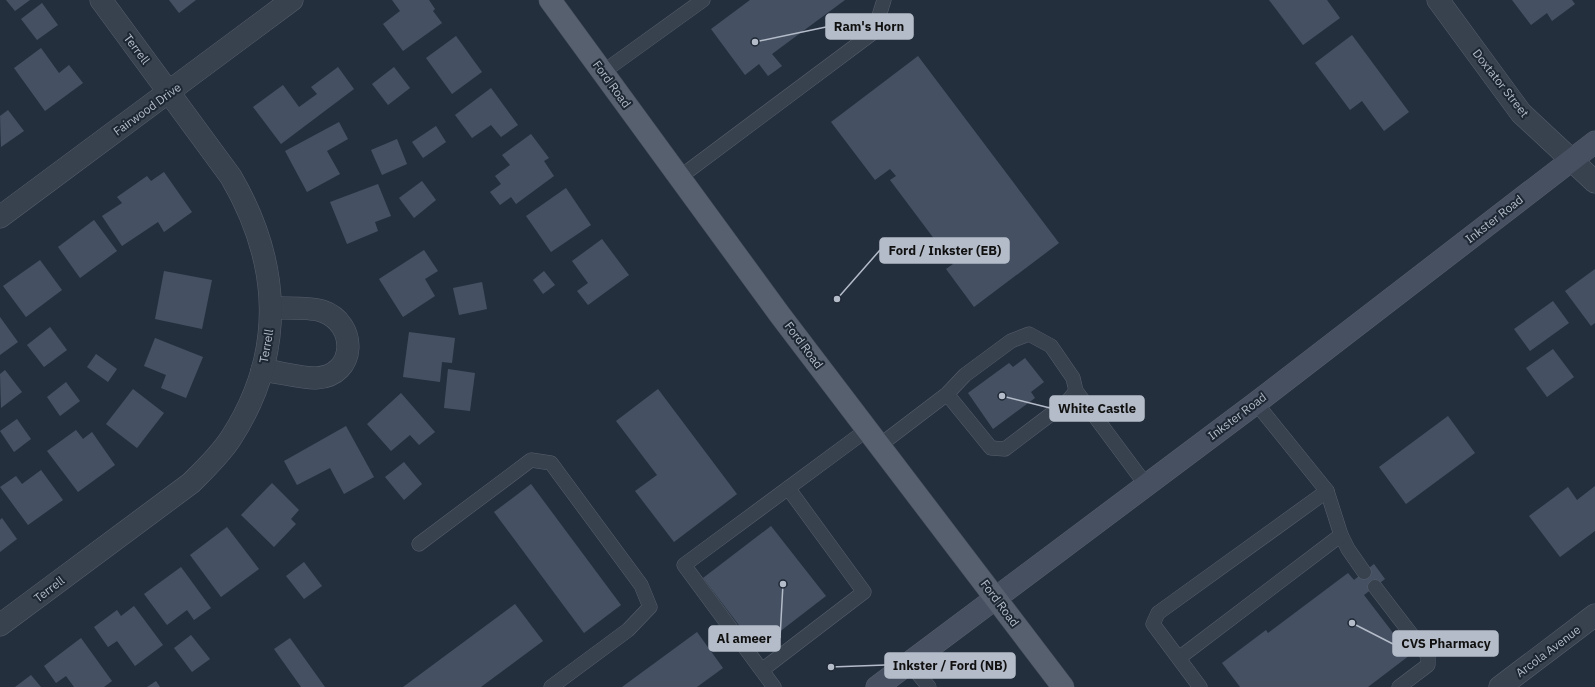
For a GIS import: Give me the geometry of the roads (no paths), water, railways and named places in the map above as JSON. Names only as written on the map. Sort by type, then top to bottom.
[{"type":"main road","name":"Ford Road","points":[[550,0],[780,315],[1063,687]]},
{"type":"main road","name":"Inkster Road","points":[[877,687],[1256,403],[1595,142]]},
{"type":"street","name":"Terrell","points":[[0,625],[191,483],[215,459],[231,438],[248,408],[262,370],[269,333],[270,286],[261,240],[244,200],[231,177],[101,0]]},
{"type":"street","name":"Fairwood Drive","points":[[0,216],[169,93],[292,0]]},
{"type":"street","name":"Doxtator Street","points":[[1438,0],[1521,112],[1595,182]]},
{"type":"street","points":[[262,370],[316,378],[334,373],[345,362],[349,347],[347,333],[338,321],[322,310],[270,308]]},
{"type":"street","name":"Arcola Avenue","points":[[1500,687],[1595,615]]},
{"type":"lane","points":[[602,72],[703,0]]},
{"type":"lane","points":[[680,177],[874,32],[884,0]]},
{"type":"lane","points":[[774,687],[684,565],[788,488],[947,394],[965,375],[1011,340],[1028,334],[1051,346],[1073,378],[1076,391],[1146,485]]},
{"type":"lane","points":[[947,394],[990,448],[1005,449],[1067,402],[1076,391]]},
{"type":"lane","points":[[1256,403],[1327,491],[1341,535],[1348,549],[1364,572]]},
{"type":"lane","points":[[419,544],[531,460],[552,463],[641,586],[650,607],[628,630],[551,687]]},
{"type":"lane","points":[[762,670],[864,592],[788,488]]},
{"type":"lane","points":[[1200,687],[1153,624],[1158,613],[1327,491]]},
{"type":"lane","points":[[1179,658],[1341,535]]},
{"type":"lane","points":[[1375,587],[1428,656],[1428,665],[1399,687]]},
{"type":"lane","points":[[909,662],[929,687]]},
{"type":"place","name":"Ram's Horn","points":[[755,42]]},
{"type":"place","name":"Ford / Inkster (EB)","points":[[837,299]]},
{"type":"place","name":"White Castle","points":[[1002,396]]},
{"type":"place","name":"Al ameer","points":[[783,584]]},
{"type":"place","name":"CVS Pharmacy","points":[[1352,623]]},
{"type":"place","name":"Inkster / Ford (NB)","points":[[831,667]]}]
